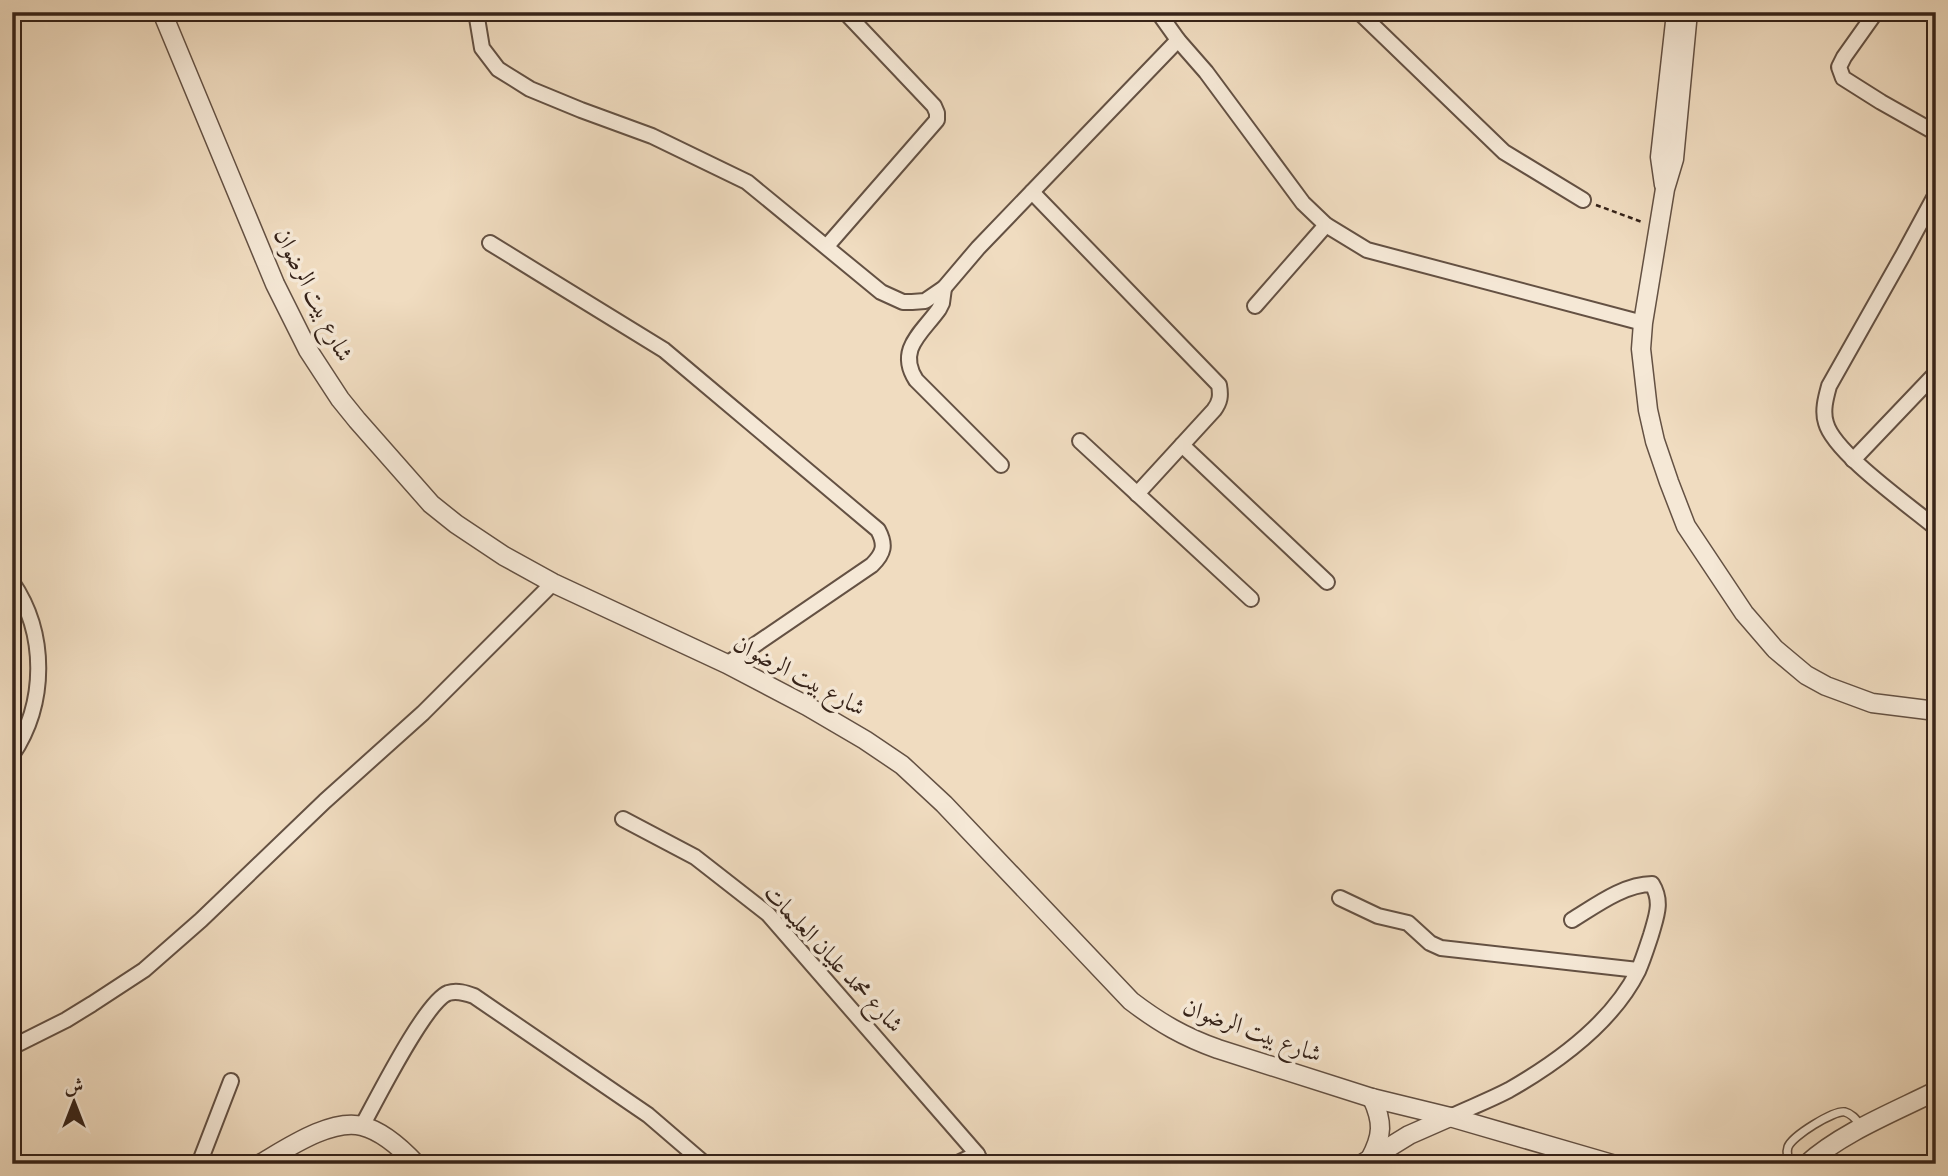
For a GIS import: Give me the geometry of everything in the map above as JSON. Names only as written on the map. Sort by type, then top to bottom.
[{"type":"street","name":"شارع بيت الرضوان","points":[[162,12],[275,284],[308,350],[340,399],[374,441],[431,504],[456,524],[492,549],[553,583],[727,664],[819,712],[902,765],[944,804],[1131,1001],[1153,1018],[1194,1040],[1372,1098],[1450,1117],[1612,1164]]},
{"type":"street","points":[[476,12],[482,48],[498,69],[530,89],[652,135],[747,182],[881,292],[902,302],[925,301],[944,288],[978,248],[1178,40]]},
{"type":"street","points":[[827,246],[937,120],[934,106],[845,12]]},
{"type":"street","points":[[1158,12],[1303,203],[1326,225],[1367,250],[1643,323]]},
{"type":"street","points":[[1359,12],[1504,152],[1583,200]]},
{"type":"street","points":[[1665,188],[1660,157],[1676,12]]},
{"type":"street","points":[[1688,12],[1674,159],[1665,188],[1658,228],[1641,349],[1648,411],[1669,482],[1686,526],[1744,613],[1775,649],[1806,675],[1826,686],[1872,703],[1936,711]]},
{"type":"street","points":[[1876,12],[1839,67],[1843,78],[1936,133]]},
{"type":"street","points":[[1032,192],[1219,385],[1219,403],[1137,494]]},
{"type":"street","points":[[1936,194],[1829,386],[1825,402],[1825,421],[1832,437],[1853,460],[1936,528]]},
{"type":"street","points":[[1255,306],[1326,225]]},
{"type":"street","points":[[490,243],[664,350],[878,530],[884,548],[872,565],[727,664]]},
{"type":"street","points":[[944,288],[939,309],[911,346],[909,366],[916,380],[1001,465]]},
{"type":"street","points":[[1853,460],[1936,373]]},
{"type":"street","points":[[1080,441],[1251,599]]},
{"type":"street","points":[[1182,445],[1327,582]]},
{"type":"street","points":[[12,582],[30,617],[39,666],[31,717],[12,755]]},
{"type":"street","points":[[12,1047],[66,1020],[144,970],[423,713],[553,583]]},
{"type":"street","name":"شارع محمد عليان العليمات","points":[[622,819],[695,857],[768,914],[979,1159]]},
{"type":"street","points":[[1366,1161],[1409,1135],[1508,1090],[1584,1038],[1611,1010],[1639,970],[1659,909],[1657,893],[1652,884],[1642,884],[1572,920]]},
{"type":"street","points":[[1340,898],[1378,916],[1408,923],[1430,943],[1441,948],[1639,970]]},
{"type":"street","points":[[362,1126],[407,1043],[435,1004],[448,993],[459,992],[474,996],[648,1115],[705,1164]]},
{"type":"street","points":[[199,1164],[231,1081]]},
{"type":"street","points":[[1807,1164],[1832,1145],[1936,1091]]},
{"type":"street","points":[[1366,1161],[1378,1144],[1381,1128],[1379,1112],[1372,1098]]},
{"type":"street","points":[[260,1164],[307,1138],[341,1126],[362,1126],[386,1138],[416,1164]]},
{"type":"street","points":[[956,1164],[979,1159]]},
{"type":"lane","points":[[1790,1164],[1787,1154],[1791,1142],[1833,1113],[1850,1114],[1863,1128]]},
{"type":"path","points":[[1583,200],[1658,228]]}]
